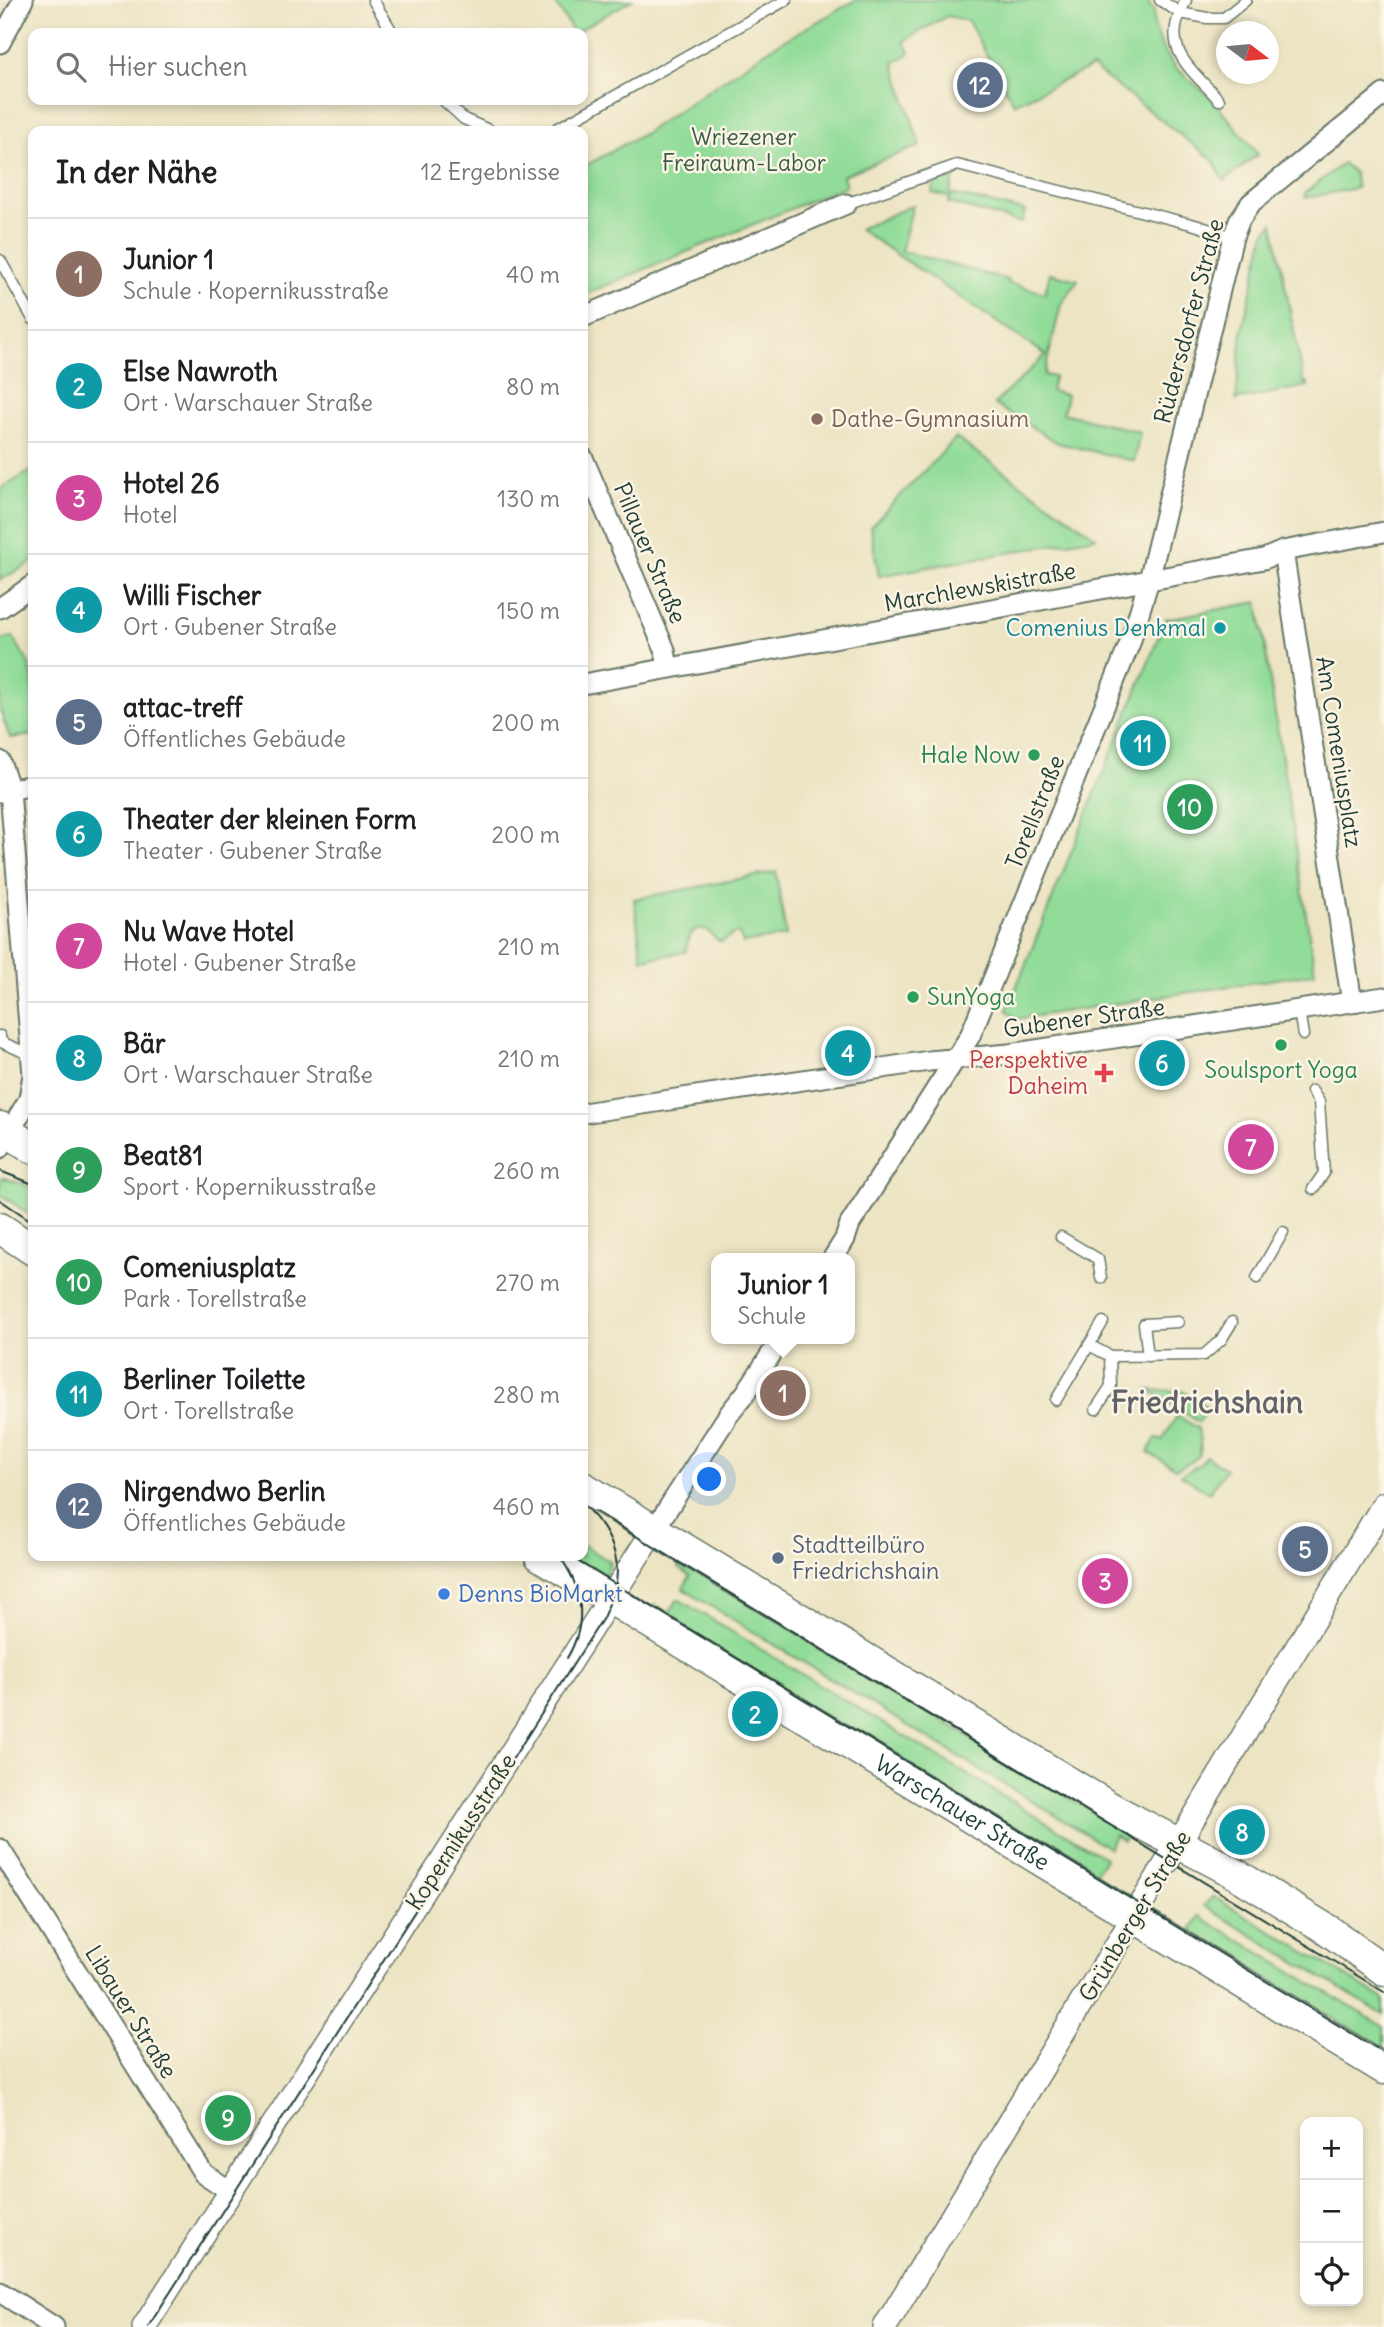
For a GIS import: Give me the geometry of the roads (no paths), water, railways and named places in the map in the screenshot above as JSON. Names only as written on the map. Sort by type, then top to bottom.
[{"type":"main road","points":[[0,1228],[28,1247]]},
{"type":"main road","points":[[588,1490],[1113,1810],[1220,1864],[1318,1924],[1384,1970]]},
{"type":"main road","name":"Warschauer Straße","points":[[548,1561],[1384,2069]]},
{"type":"street","points":[[0,43],[23,0]]},
{"type":"street","name":"Rüdersdorfer Straße","points":[[1149,580],[1233,237],[1240,219],[1251,204],[1384,94]]},
{"type":"street","points":[[588,315],[845,204]]},
{"type":"street","name":"Pillauer Straße","points":[[588,470],[665,650],[668,668]]},
{"type":"street","name":"Marchlewskistraße","points":[[588,683],[1264,559],[1283,551],[1384,531]]},
{"type":"street","name":"Am Comeniusplatz","points":[[1283,551],[1352,1003]]},
{"type":"street","name":"Torellstraße","points":[[957,1058],[970,1036],[1113,687],[1149,580]]},
{"type":"street","points":[[7,603],[28,588]]},
{"type":"street","points":[[0,761],[28,1025]]},
{"type":"street","points":[[5,791],[28,786]]},
{"type":"street","name":"Gubener Straße","points":[[588,1112],[957,1058],[1009,1054],[1384,998]]},
{"type":"street","points":[[836,1253],[850,1224],[957,1058]]},
{"type":"street","points":[[11,1139],[28,1101]]},
{"type":"street","name":"Kopernikusstraße","points":[[144,2327],[729,1413],[745,1394],[778,1344]]},
{"type":"street","name":"Grünberger Straße","points":[[886,2327],[1384,1504]]},
{"type":"street","name":"Libauer Straße","points":[[0,1850],[203,2173],[230,2191]]},
{"type":"street","points":[[0,2292],[54,2327]]},
{"type":"lane","points":[[373,0],[390,28]]},
{"type":"lane","points":[[562,126],[786,0]]},
{"type":"lane","points":[[1160,0],[1180,13],[1207,18],[1224,18],[1246,0]]},
{"type":"lane","points":[[1186,0],[1176,23],[1175,45],[1182,59],[1219,100]]},
{"type":"lane","points":[[449,105],[464,119],[480,126]]},
{"type":"lane","points":[[845,204],[957,165],[1233,237]]},
{"type":"lane","points":[[0,260],[28,310]]},
{"type":"lane","points":[[1299,1011],[1303,1035]]},
{"type":"lane","points":[[0,1036],[1,1042],[28,1054]]},
{"type":"lane","points":[[1312,1091],[1320,1102],[1324,1173],[1313,1189]]},
{"type":"lane","points":[[1257,1278],[1283,1232]]},
{"type":"lane","points":[[1060,1237],[1098,1259],[1101,1278]]},
{"type":"lane","points":[[1056,1400],[1103,1322]]},
{"type":"lane","points":[[1147,1356],[1144,1324],[1178,1322]]},
{"type":"lane","points":[[1089,1345],[1110,1356],[1204,1355],[1221,1340],[1232,1322]]},
{"type":"lane","points":[[1096,1409],[1111,1386],[1110,1356]]},
{"type":"tram line","points":[[0,1171],[28,1182]]},
{"type":"tram line","points":[[0,1200],[28,1219]]},
{"type":"tram line","points":[[148,2327],[603,1618],[613,1596],[616,1560],[610,1539],[588,1510]]},
{"type":"tram line","points":[[595,1511],[1384,1992]]},
{"type":"tram line","points":[[562,1561],[573,1580],[580,1606],[578,1632],[567,1658]]},
{"type":"tram line","points":[[577,1561],[1384,2053]]},
{"type":"place","name":"Nirgendwo Berlin","points":[[980,85]]},
{"type":"place","name":"Dathe-Gymnasium","points":[[817,419]]},
{"type":"place","name":"Comenius Denkmal","points":[[1220,628]]},
{"type":"place","name":"Berliner Toilette","points":[[1143,743]]},
{"type":"place","name":"Hale Now","points":[[1034,755]]},
{"type":"place","name":"Comeniusplatz","points":[[1190,807]]},
{"type":"place","name":"SunYoga","points":[[913,997]]},
{"type":"place","name":"Soulsport Yoga","points":[[1281,1045]]},
{"type":"place","name":"Willi Fischer","points":[[848,1053]]},
{"type":"place","name":"Theater der kleinen Form","points":[[1162,1063]]},
{"type":"place","name":"Perspektive Daheim","points":[[1104,1073]]},
{"type":"place","name":"Nu Wave Hotel","points":[[1251,1147]]},
{"type":"place","name":"Junior 1","points":[[783,1393]]},
{"type":"place","name":"attac-treff","points":[[1305,1549]]},
{"type":"place","name":"Stadtteilbüro Friedrichshain","points":[[778,1558]]},
{"type":"place","name":"Hotel 26","points":[[1105,1581]]},
{"type":"place","name":"Denns BioMarkt","points":[[444,1594]]},
{"type":"place","name":"Else Nawroth","points":[[755,1714]]},
{"type":"place","name":"Bär","points":[[1242,1832]]},
{"type":"place","name":"Beat81","points":[[228,2118]]},
{"type":"district","name":"Friedrichshain","points":[[1207,1403]]},
{"type":"park label","name":"Wriezener Freiraum-Labor","points":[[744,150]]}]
